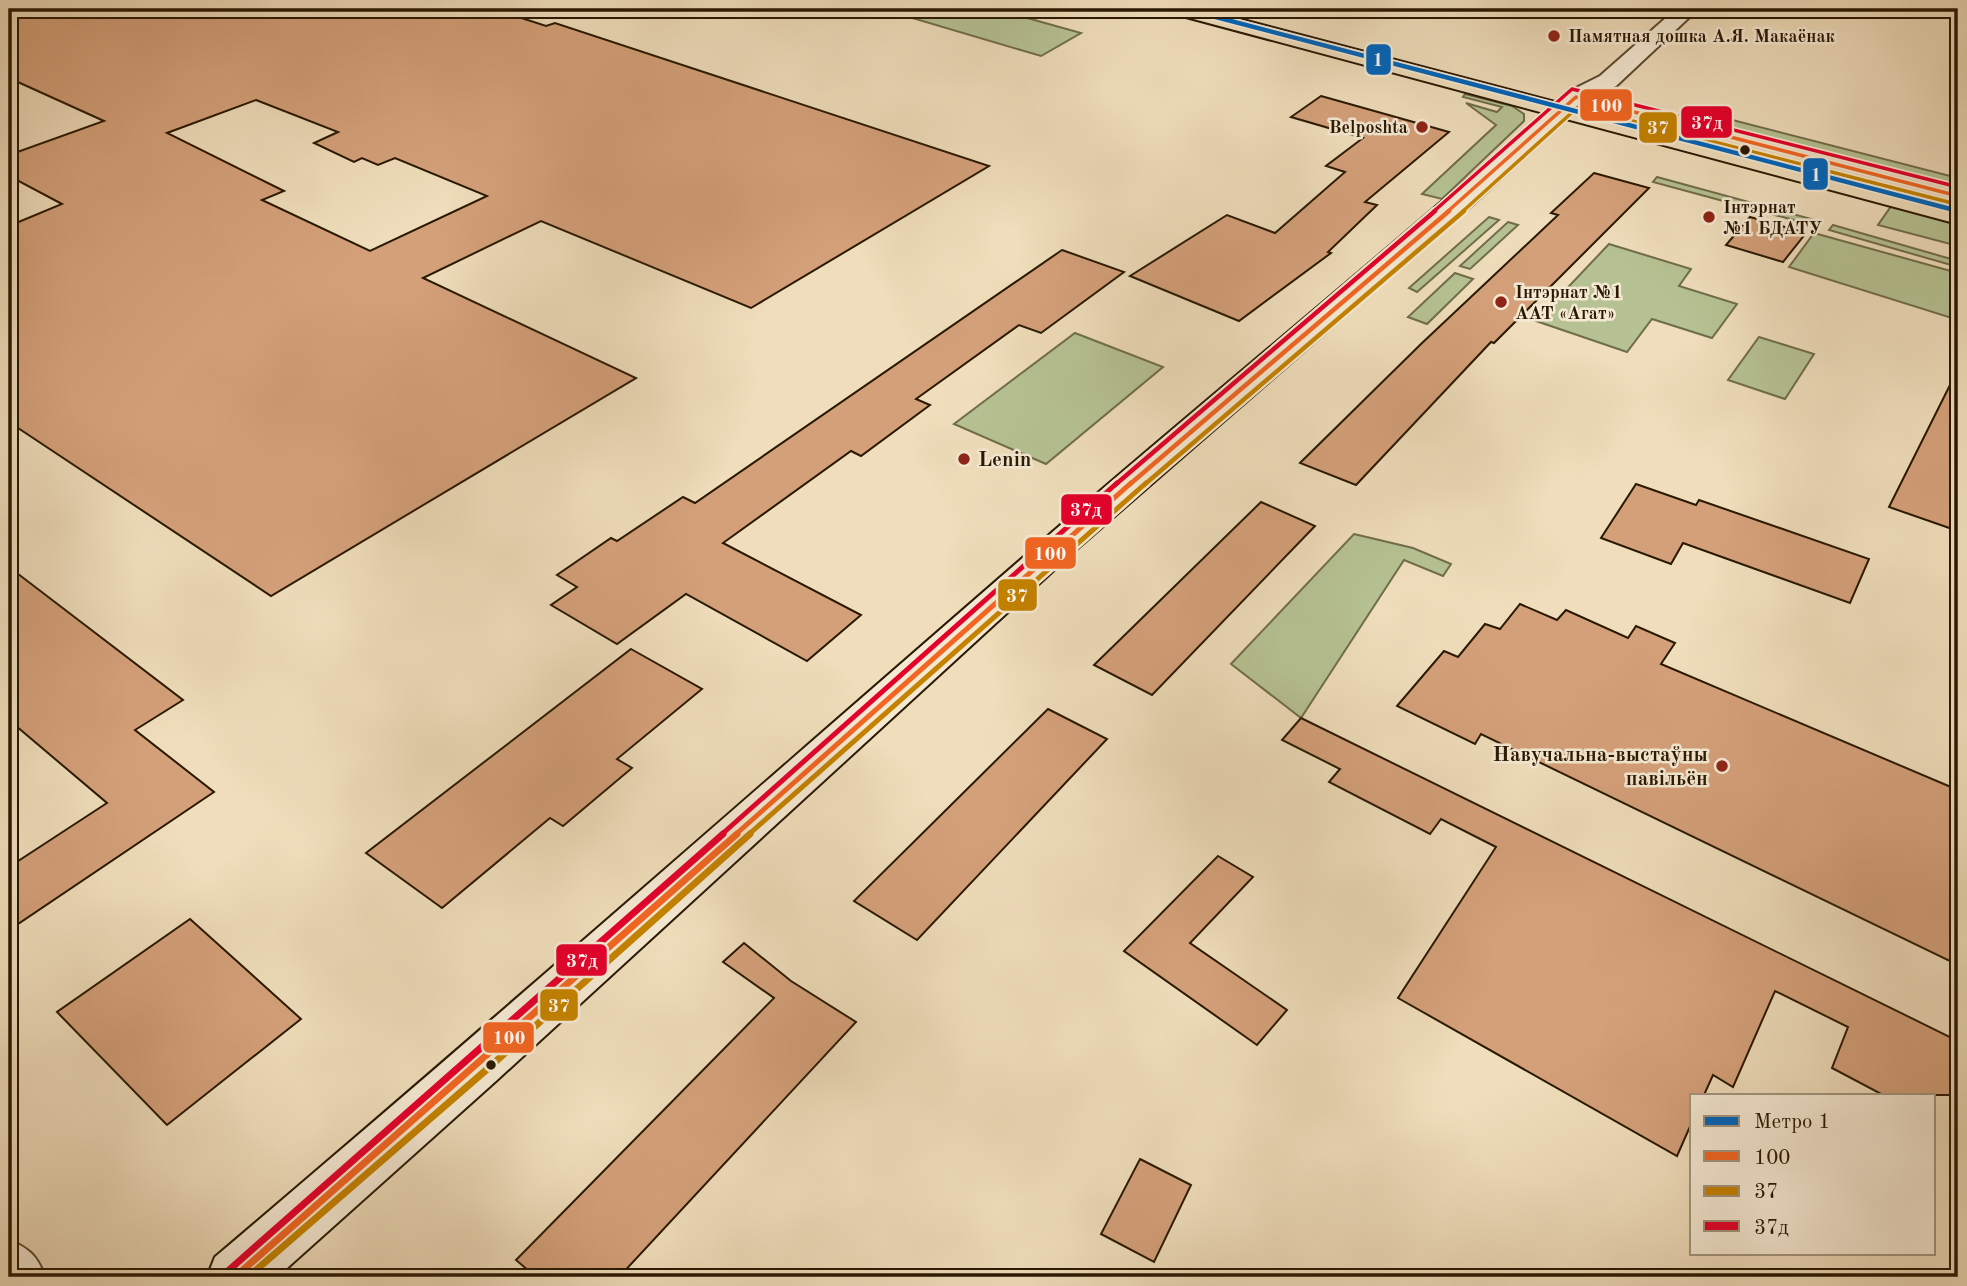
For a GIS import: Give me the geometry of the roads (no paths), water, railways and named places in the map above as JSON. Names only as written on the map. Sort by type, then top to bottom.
[{"type":"main road","points":[[1178,9],[1958,196]]},
{"type":"main road","points":[[1231,9],[1569,103],[1958,216]]},
{"type":"main road","points":[[235,1277],[1066,539],[1463,198],[1569,103],[1608,81],[1688,9]]},
{"type":"main road","points":[[1569,103],[1579,74],[1589,65]]},
{"type":"main road","points":[[9,1268],[17,1277]]},
{"type":"metro line","name":"1","points":[[1185,9],[1958,211]]},
{"type":"place","name":"Памятная дошка А.Я. Макаёнак","points":[[1554,36]]},
{"type":"place","name":"Belposhta","points":[[1422,127]]},
{"type":"place","name":"Інтэрнат №1 БДАТУ","points":[[1709,217]]},
{"type":"place","name":"Інтэрнат №1 ААТ «Агат»","points":[[1501,302]]},
{"type":"place","name":"Lenin","points":[[964,459]]},
{"type":"place","name":"Навучальна-выстаўны павільён","points":[[1722,766]]}]
